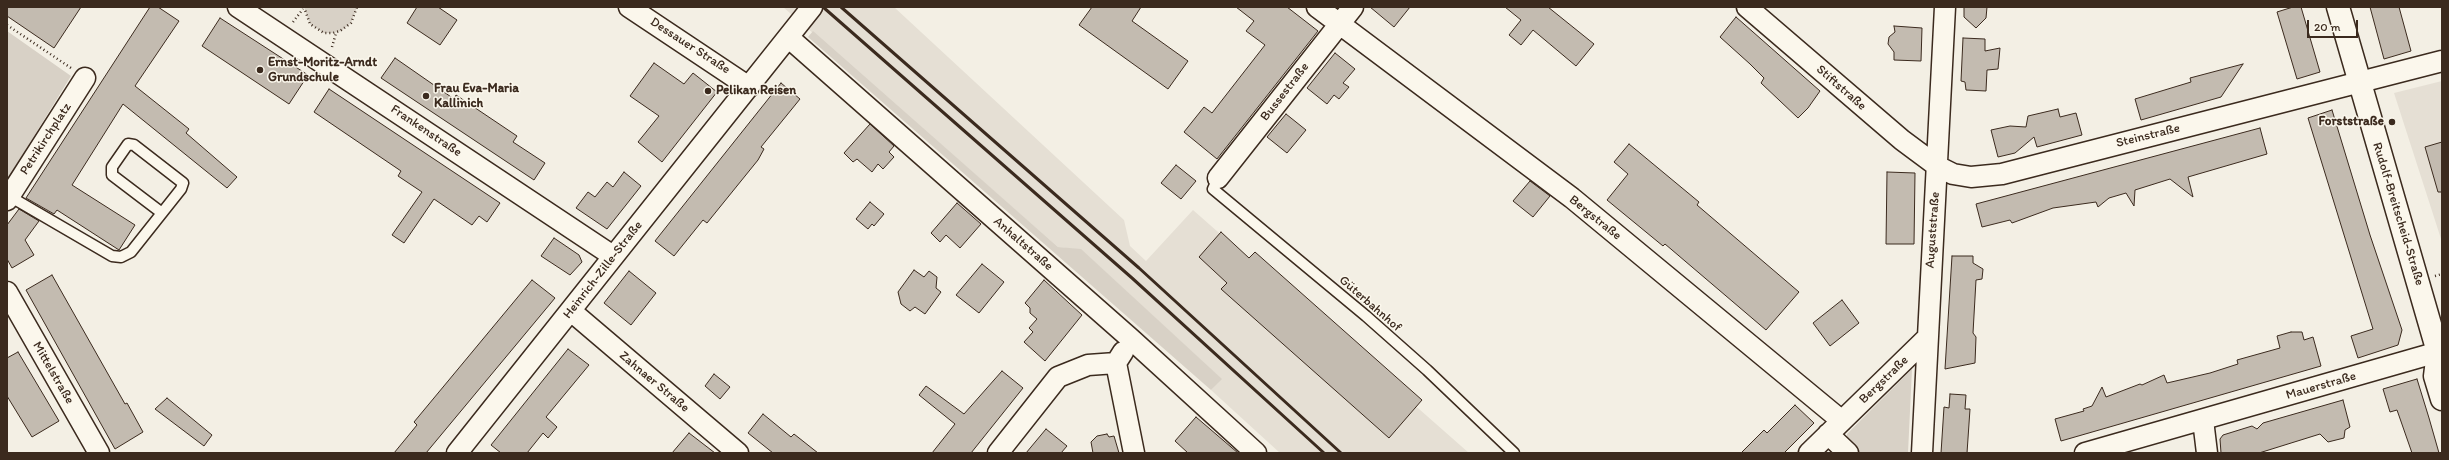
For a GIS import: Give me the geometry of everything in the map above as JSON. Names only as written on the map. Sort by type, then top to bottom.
[{"type":"street","name":"Frankenstraße","points":[[238,7],[613,256]]},
{"type":"street","name":"Dessauer Straße","points":[[629,7],[749,87]]},
{"type":"street","name":"Heinrich-Zille-Straße","points":[[457,453],[812,7]]},
{"type":"street","name":"Bergstraße","points":[[1316,7],[1572,198],[1835,428]]},
{"type":"street","name":"Bussestraße","points":[[1218,178],[1353,7]]},
{"type":"street","name":"Stiftstraße","points":[[1747,7],[1902,140],[1937,166]]},
{"type":"street","name":"Auguststraße","points":[[1922,453],[1926,339],[1937,166],[1944,7]]},
{"type":"street","name":"Rudolf-Breitscheid-Straße","points":[[2338,7],[2358,82],[2441,353],[2435,376],[2442,399]]},
{"type":"street","name":"Anhaltstraße","points":[[788,37],[1131,338],[1256,453]]},
{"type":"street","points":[[2358,82],[2442,61]]},
{"type":"street","name":"Petrikirchplatz","points":[[8,198],[85,78]]},
{"type":"street","name":"Steinstraße","points":[[1937,166],[1953,174],[1971,177],[2002,174],[2358,82]]},
{"type":"street","name":"Mittelstraße","points":[[7,292],[99,453]]},
{"type":"street","name":"Zahnaer Straße","points":[[571,311],[738,453]]},
{"type":"street","points":[[1131,338],[1116,363],[1134,453]]},
{"type":"street","name":"Bergstraße","points":[[1809,453],[1926,339]]},
{"type":"street","name":"Mauerstraße","points":[[2085,453],[2441,353]]},
{"type":"street","points":[[998,453],[1058,377],[1088,365],[1116,363]]},
{"type":"street","points":[[2203,420],[2207,453]]},
{"type":"street","points":[[1835,428],[1848,453]]},
{"type":"lane","points":[[8,198],[112,256],[121,257],[131,252],[162,213],[181,189],[182,183],[134,145],[128,144],[112,167],[112,175],[162,213]]},
{"type":"lane","name":"Güterbahnhof","points":[[1218,178],[1213,189],[1366,316],[1427,370],[1514,453]]},
{"type":"path","points":[[304,7],[310,24],[320,31],[333,33],[340,31],[351,23],[357,7]]},
{"type":"path","points":[[7,25],[85,78]]},
{"type":"shaded area","points":[[304,7],[357,7],[351,23],[341,31],[324,33],[310,24]]},
{"type":"shaded area","points":[[783,7],[894,7],[1124,220],[1130,246],[1146,261],[1193,210],[1469,453],[1280,453],[1211,390],[1221,379],[1081,250],[1058,247]]},
{"type":"shaded area","points":[[7,31],[71,76],[7,180]]},
{"type":"shaded area","points":[[813,31],[1058,247],[1081,249],[1222,379],[1211,390],[808,37]]},
{"type":"shaded area","points":[[2442,81],[2442,242],[2394,93]]},
{"type":"shaded area","points":[[1912,369],[1908,453],[1861,453],[1847,439],[1847,434]]},
{"type":"building","points":[[7,7],[81,7],[54,48],[7,16]]},
{"type":"building","points":[[150,7],[158,7],[179,21],[135,86],[189,129],[186,133],[237,177],[227,188],[123,104],[72,185],[135,225],[119,250],[57,210],[54,214],[26,198]]},
{"type":"building","points":[[417,7],[438,7],[457,20],[440,45],[407,23]]},
{"type":"building","points":[[1092,7],[1141,7],[1132,21],[1188,61],[1168,89],[1079,25]]},
{"type":"building","points":[[1236,7],[1287,7],[1318,31],[1217,159],[1184,132],[1204,107],[1212,113],[1265,45],[1246,31],[1254,21]]},
{"type":"building","points":[[1370,7],[1410,7],[1394,27]]},
{"type":"building","points":[[1505,7],[1548,7],[1594,44],[1576,66],[1533,30],[1521,45],[1509,35],[1521,20]]},
{"type":"building","points":[[1964,7],[1987,7],[1986,18],[1976,28],[1964,17]]},
{"type":"building","points":[[2293,7],[2301,7],[2320,72],[2297,79],[2277,12]]},
{"type":"building","points":[[2370,7],[2399,7],[2411,51],[2384,59]]},
{"type":"building","points":[[1736,17],[1820,91],[1808,108],[1798,118],[1761,83],[1764,78],[1720,37]]},
{"type":"building","points":[[220,18],[308,75],[289,104],[202,46]]},
{"type":"building","points":[[1894,26],[1922,28],[1921,61],[1894,60],[1894,52],[1888,44],[1889,37],[1895,32]]},
{"type":"building","points":[[1963,38],[1985,39],[1985,51],[2000,48],[1998,69],[1987,70],[1986,91],[1966,90],[1965,82],[1961,81]]},
{"type":"building","points":[[1335,53],[1355,69],[1343,83],[1349,87],[1339,99],[1334,95],[1327,104],[1307,88]]},
{"type":"building","points":[[395,58],[454,99],[456,95],[517,136],[513,142],[545,163],[534,180],[381,78]]},
{"type":"building","points":[[654,63],[684,84],[693,73],[717,92],[662,162],[638,142],[659,116],[630,96]]},
{"type":"building","points":[[2243,64],[2221,97],[2141,120],[2135,99],[2191,82],[2190,78]]},
{"type":"building","points":[[781,83],[800,99],[761,147],[764,149],[758,160],[707,223],[703,220],[674,256],[655,241]]},
{"type":"building","points":[[329,89],[500,203],[487,222],[479,216],[472,225],[434,199],[404,243],[392,235],[422,192],[398,176],[401,171],[314,112]]},
{"type":"building","points":[[2058,109],[2060,117],[2076,113],[2082,135],[2037,147],[2034,137],[2015,153],[1998,157],[1991,130],[2010,126],[2026,127],[2028,116]]},
{"type":"building","points":[[2332,110],[2370,235],[2402,330],[2398,345],[2358,358],[2351,336],[2373,329],[2308,118]]},
{"type":"building","points":[[1286,114],[1306,130],[1287,153],[1267,137]]},
{"type":"building","points":[[870,124],[894,146],[889,152],[894,157],[883,169],[878,164],[872,172],[857,159],[853,162],[844,153]]},
{"type":"building","points":[[2260,128],[2267,154],[2188,177],[2193,197],[2170,179],[2135,190],[2134,206],[2126,193],[2109,198],[2098,207],[2096,202],[2053,208],[2012,223],[2010,220],[1982,227],[1976,204]]},
{"type":"building","points":[[2442,142],[2442,192],[2438,192],[2425,147]]},
{"type":"building","points":[[1629,144],[1699,202],[1697,205],[1799,292],[1766,330],[1665,244],[1663,246],[1607,200],[1628,174],[1614,162]]},
{"type":"building","points":[[1176,165],[1196,181],[1181,199],[1161,183]]},
{"type":"building","points":[[624,172],[641,186],[607,229],[576,208],[588,192],[595,197],[607,182],[613,187]]},
{"type":"building","points":[[1887,172],[1915,173],[1914,244],[1886,244]]},
{"type":"building","points":[[1530,181],[1550,196],[1533,217],[1513,201]]},
{"type":"building","points":[[870,202],[884,214],[874,226],[872,224],[868,229],[856,219]]},
{"type":"building","points":[[957,203],[981,224],[960,248],[946,235],[940,242],[931,233]]},
{"type":"building","points":[[19,209],[39,221],[25,240],[34,255],[12,268],[7,259],[7,225]]},
{"type":"building","points":[[1221,232],[1249,258],[1255,252],[1422,400],[1389,438],[1221,289],[1227,283],[1199,257]]},
{"type":"building","points":[[554,238],[579,255],[582,262],[570,275],[541,256]]},
{"type":"building","points":[[1952,256],[1973,256],[1973,263],[1983,269],[1982,279],[1976,280],[1973,333],[1976,337],[1975,363],[1945,369]]},
{"type":"building","points":[[982,264],[1004,282],[979,313],[956,295]]},
{"type":"building","points":[[914,270],[924,277],[929,271],[937,277],[936,288],[941,292],[925,314],[915,307],[910,311],[901,304],[898,292]]},
{"type":"building","points":[[629,271],[656,293],[631,325],[604,303]]},
{"type":"building","points":[[52,275],[125,404],[127,403],[143,432],[115,449],[26,290]]},
{"type":"building","points":[[532,280],[555,298],[426,453],[394,453],[417,425],[414,422]]},
{"type":"building","points":[[1044,280],[1082,315],[1045,361],[1024,342],[1033,332],[1029,328],[1037,319],[1030,313],[1030,308],[1025,303]]},
{"type":"building","points":[[1842,300],[1859,323],[1830,346],[1813,323]]},
{"type":"building","points":[[2291,332],[2302,332],[2304,340],[2313,337],[2321,366],[2061,441],[2055,419],[2084,411],[2083,409],[2092,406],[2102,387],[2106,397],[2140,384],[2142,385],[2164,375],[2167,383],[2210,373],[2238,364],[2237,360],[2280,348],[2277,336]]},
{"type":"building","points":[[568,349],[589,365],[546,417],[557,427],[548,438],[543,433],[527,453],[501,453],[491,445]]},
{"type":"building","points":[[18,352],[59,421],[32,437],[7,396],[7,358]]},
{"type":"building","points":[[1002,371],[1023,388],[971,453],[932,453],[955,424],[919,395],[926,386],[964,414]]},
{"type":"building","points":[[714,374],[730,387],[720,399],[705,386]]},
{"type":"building","points":[[2417,379],[2439,453],[2412,453],[2397,410],[2390,412],[2383,389]]},
{"type":"building","points":[[1950,394],[1966,395],[1965,409],[1970,409],[1967,453],[1941,453],[1944,407],[1949,408]]},
{"type":"building","points":[[167,398],[212,435],[204,446],[155,409]]},
{"type":"building","points":[[2343,400],[2350,427],[2345,430],[2344,438],[2328,442],[2320,434],[2259,453],[2221,453],[2220,439],[2223,435],[2252,426],[2257,429],[2263,423]]},
{"type":"building","points":[[1795,405],[1814,423],[1784,453],[1741,453],[1764,430],[1767,433]]},
{"type":"building","points":[[763,414],[791,437],[794,434],[818,453],[773,453],[748,433]]},
{"type":"building","points":[[1196,417],[1238,453],[1188,453],[1175,441]]},
{"type":"building","points":[[1046,429],[1067,446],[1061,453],[1026,453]]},
{"type":"building","points":[[689,433],[715,453],[672,453]]},
{"type":"building","points":[[1107,434],[1109,437],[1114,436],[1119,453],[1093,453],[1091,442],[1097,436]]},
{"type":"railway","points":[[823,7],[1132,278],[1324,453]]},
{"type":"railway","points":[[841,7],[1139,268],[1341,453]]},
{"type":"place","name":"Ernst-Moritz-Arndt Grundschule","points":[[260,70]]},
{"type":"place","name":"Pelikan Reisen","points":[[708,91]]},
{"type":"place","name":"Frau Eva-Maria Kallinich","points":[[426,96]]},
{"type":"place","name":"Forststraße","points":[[2392,122]]}]
